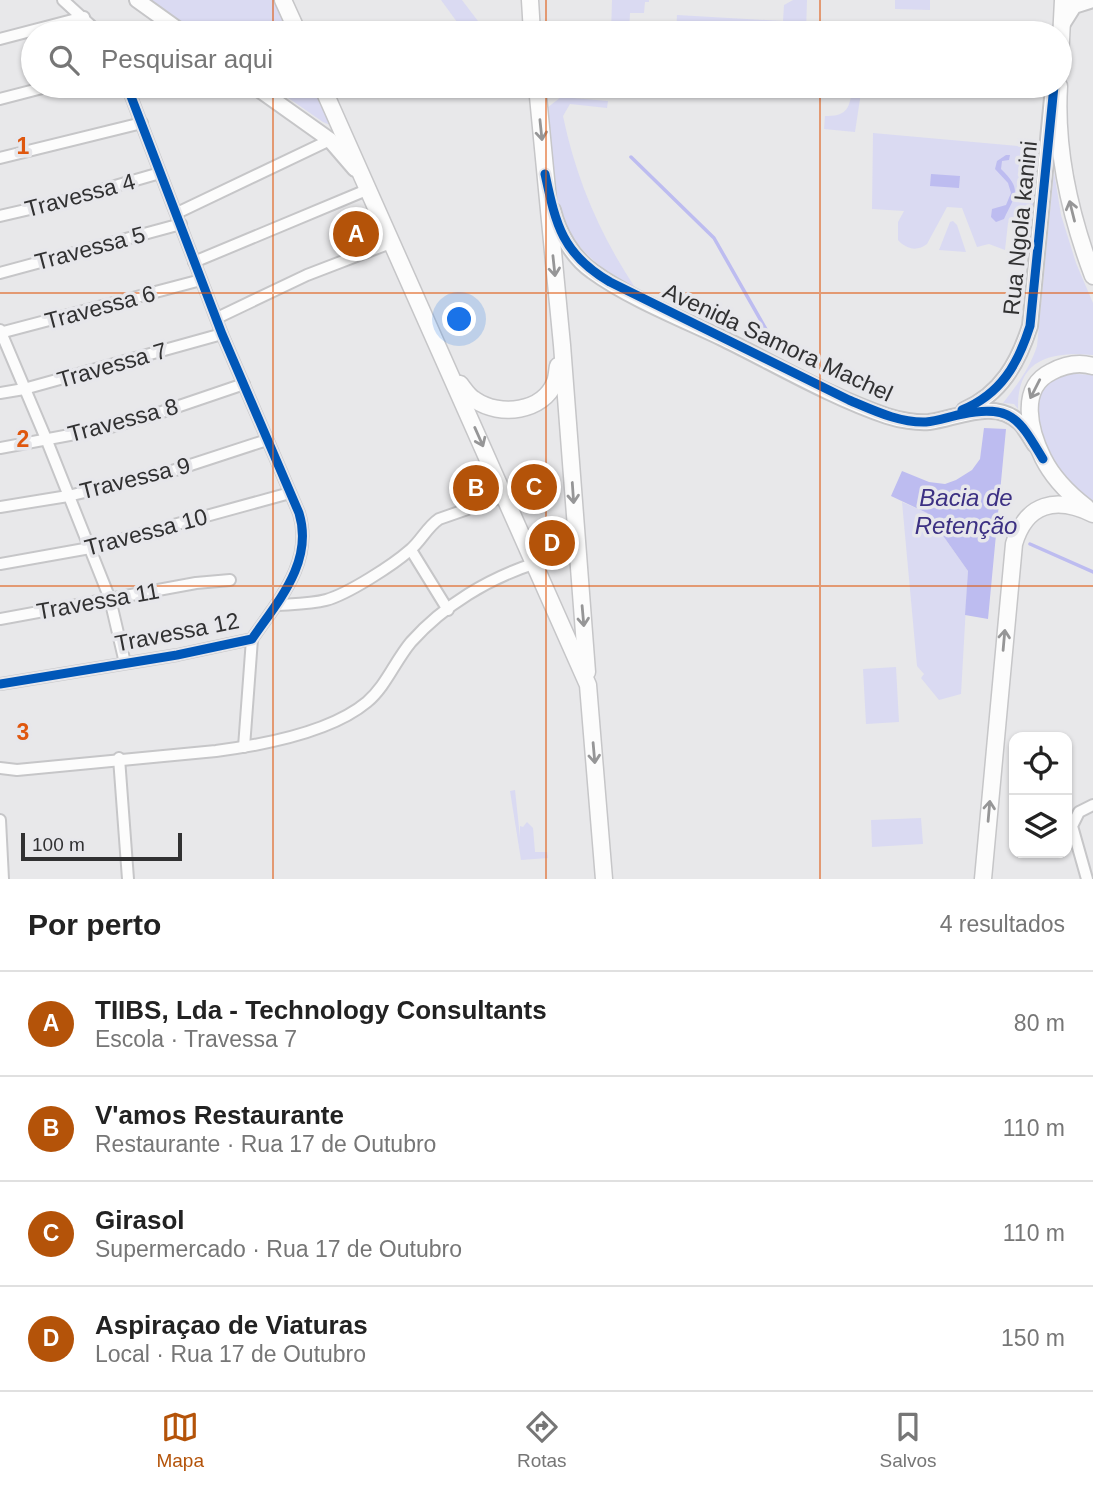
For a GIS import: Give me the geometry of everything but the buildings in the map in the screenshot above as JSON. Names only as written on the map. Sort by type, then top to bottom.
[{"type":"main road","points":[[283,0],[293,21]]},
{"type":"main road","points":[[530,0],[531,21]]},
{"type":"main road","points":[[1062,0],[1062,21]]},
{"type":"main road","points":[[327,98],[588,685]]},
{"type":"main road","name":"Avenida Samora Machel","points":[[538,98],[562,345],[604,879]]},
{"type":"main road","name":"Rua Ngola kanini","points":[[1057,98],[1063,167],[1073,214],[1093,275]]},
{"type":"main road","points":[[451,375],[474,400],[490,407],[509,410],[525,408],[537,403],[555,382],[562,345]]},
{"type":"main road","points":[[1093,366],[1066,365],[1048,373],[1036,383],[1030,399],[1029,416],[1043,459],[1070,495],[1093,513]]},
{"type":"main road","points":[[983,879],[1010,570],[1016,536],[1022,522],[1051,505],[1075,505],[1093,513]]},
{"type":"street","points":[[63,0],[88,21]]},
{"type":"street","points":[[137,0],[166,21]]},
{"type":"street","points":[[283,0],[287,21]]},
{"type":"street","points":[[1065,21],[1074,6],[1093,1]]},
{"type":"street","points":[[69,21],[84,17]]},
{"type":"street","points":[[0,39],[21,34]]},
{"type":"street","points":[[0,99],[21,94]]},
{"type":"street","points":[[132,98],[222,334],[290,493]]},
{"type":"street","points":[[194,262],[369,190],[352,164],[330,140],[271,98]]},
{"type":"street","name":"Rua Ngola kanini","points":[[943,418],[970,407],[1002,384],[1023,349],[1034,303],[1055,98]]},
{"type":"street","points":[[0,158],[142,123]]},
{"type":"street","name":"Travessa 5","points":[[0,273],[179,218],[330,140]]},
{"type":"street","name":"Travessa 4","points":[[0,216],[160,173]]},
{"type":"street","name":"Avenida Samora Machel","points":[[545,174],[556,223],[572,250],[590,271],[648,302],[889,417],[927,422],[982,411],[1009,415],[1021,424],[1043,459]]},
{"type":"street","points":[[217,318],[307,275],[393,242]]},
{"type":"street","name":"Travessa 6","points":[[0,332],[201,280]]},
{"type":"street","points":[[0,332],[47,440],[110,599],[125,663]]},
{"type":"street","name":"Travessa 7","points":[[0,393],[24,389],[222,334]]},
{"type":"street","name":"Travessa 8","points":[[0,448],[147,417],[244,384]]},
{"type":"street","name":"Travessa 9","points":[[0,507],[68,496],[169,472],[267,440]]},
{"type":"street","name":"Travessa 12","points":[[0,684],[190,653],[252,639],[278,605],[297,569],[302,524],[290,493]]},
{"type":"street","name":"Travessa 10","points":[[0,564],[90,548],[290,493]]},
{"type":"street","points":[[278,605],[336,597],[411,550],[439,519],[505,496]]},
{"type":"street","points":[[411,550],[448,610]]},
{"type":"street","points":[[0,768],[17,770],[244,747],[317,728],[353,712],[368,701],[410,644],[448,610],[491,580],[536,563]]},
{"type":"street","name":"Travessa 11","points":[[0,619],[196,583],[230,580]]},
{"type":"street","points":[[244,747],[252,639]]},
{"type":"street","points":[[119,758],[128,879]]},
{"type":"street","points":[[1087,879],[1072,826],[1079,812],[1093,805]]},
{"type":"street","points":[[0,820],[3,879]]},
{"type":"shaded area","points":[[144,0],[275,0],[282,21],[173,21]]},
{"type":"shaded area","points":[[441,0],[462,0],[478,21],[456,21]]},
{"type":"shaded area","points":[[612,0],[649,0],[645,2],[644,13],[630,13],[630,21],[611,21]]},
{"type":"shaded area","points":[[793,0],[807,0],[806,21],[783,21],[784,5]]},
{"type":"shaded area","points":[[895,0],[930,0],[930,10],[895,9]]},
{"type":"shaded area","points":[[677,15],[783,21],[677,21]]},
{"type":"shaded area","points":[[288,98],[322,98],[335,127]]},
{"type":"shaded area","points":[[560,98],[608,101],[607,108],[570,104],[563,116],[575,162],[591,206],[611,248],[636,289],[607,271],[586,253],[571,234],[555,192],[547,108]]},
{"type":"shaded area","points":[[850,98],[860,98],[855,132],[824,129],[825,116],[842,113]]},
{"type":"shaded area","points":[[873,133],[1040,148],[1032,224],[1008,223],[1005,250],[989,244],[977,247],[962,208],[947,207],[927,244],[916,249],[904,246],[898,240],[898,222],[904,211],[872,209]]},
{"type":"shaded area","points":[[1054,172],[1061,215],[1076,263],[1093,303],[1093,355],[1063,355],[1039,362],[1023,379],[1018,409],[1014,404],[1003,403],[1027,369],[1037,346]]},
{"type":"shaded area","points":[[953,221],[957,225],[966,252],[939,250],[950,222]]},
{"type":"shaded area","points":[[1062,373],[1093,375],[1093,504],[1061,474],[1043,444],[1038,427],[1036,411],[1039,396],[1047,383]]},
{"type":"shaded area","points":[[902,502],[927,513],[968,571],[961,694],[939,700],[921,678],[924,674],[917,666]]},
{"type":"shaded area","points":[[896,667],[899,722],[866,724],[863,669]]},
{"type":"shaded area","points":[[515,790],[520,837],[520,826],[523,827],[527,822],[533,828],[535,852],[547,852],[548,858],[521,860],[510,791]]},
{"type":"shaded area","points":[[921,818],[923,844],[872,847],[871,820]]},
{"type":"water","points":[[1010,155],[1009,160],[1002,161],[1001,169],[1012,182],[1015,193],[1004,219],[996,222],[991,217],[992,209],[1006,205],[1011,193],[1008,183],[995,169],[997,161]]},
{"type":"water","points":[[931,174],[960,176],[959,188],[930,186]]},
{"type":"water","name":"Bacia de Retenção","points":[[984,428],[1006,429],[988,619],[965,615],[968,571],[927,513],[891,496],[902,471],[929,482],[945,484],[972,470],[980,459]]},
{"type":"waterway","points":[[631,157],[714,238],[776,347]]},
{"type":"waterway","points":[[1030,544],[1093,572]]},
{"type":"cycle path","points":[[0,684],[177,655],[252,639],[291,580],[302,548],[299,513],[222,334],[132,98]]},
{"type":"cycle path","points":[[962,410],[987,395],[1006,376],[1020,353],[1030,326],[1053,98]]},
{"type":"cycle path","points":[[545,174],[558,223],[571,249],[610,282],[849,400],[886,415],[926,422],[980,412],[1004,414],[1021,425],[1043,459]]},
{"type":"place","name":"TIIBS, Lda - Technology Consultants","points":[[356,234]]},
{"type":"place","name":"Girasol","points":[[534,487]]},
{"type":"place","name":"V'amos Restaurante","points":[[476,488]]},
{"type":"place","name":"Aspiraçao de Viaturas","points":[[552,543]]}]
